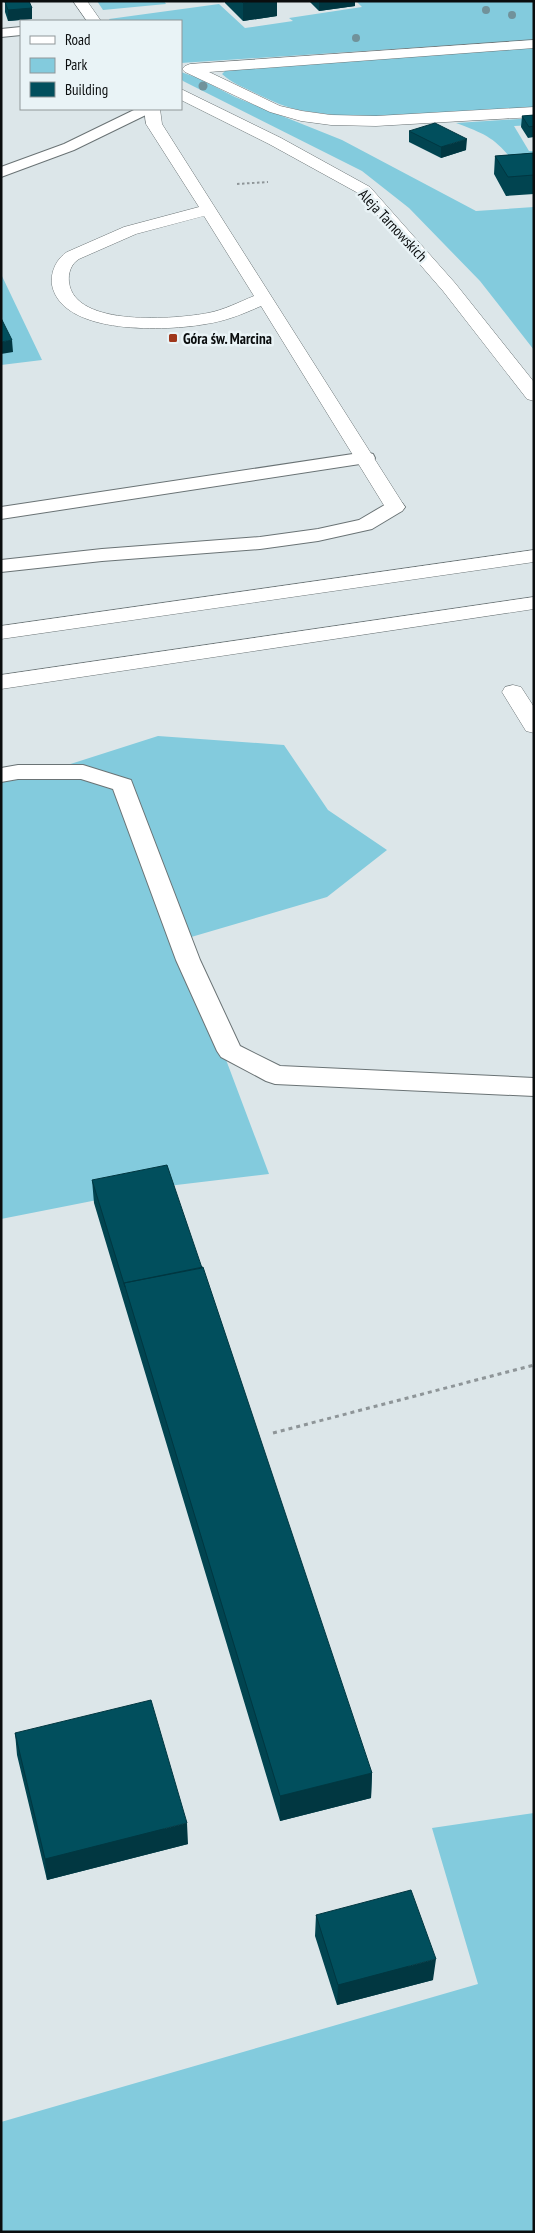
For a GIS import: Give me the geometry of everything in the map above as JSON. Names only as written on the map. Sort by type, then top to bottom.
[{"type":"street","points":[[80,1],[93,20]]},
{"type":"street","points":[[186,69],[534,44]]},
{"type":"street","points":[[186,69],[275,109],[301,116],[331,120],[394,120],[534,112]]},
{"type":"street","name":"Aleja Tarnowskich","points":[[182,94],[283,145],[364,190],[449,287],[534,395]]},
{"type":"street","points":[[152,110],[154,124],[366,458],[395,507]]},
{"type":"street","points":[[208,210],[121,234],[70,258],[62,269],[60,283],[64,297],[74,307],[94,317],[160,324],[222,315],[265,298]]},
{"type":"street","points":[[1,633],[534,556]]},
{"type":"street","points":[[1,682],[534,602]]},
{"type":"street","points":[[513,692],[534,726]]},
{"type":"lane","points":[[1,33],[20,31]]},
{"type":"lane","points":[[1,172],[69,147],[145,110]]},
{"type":"lane","points":[[1,513],[366,458]]},
{"type":"lane","points":[[1,566],[102,554],[260,543],[318,536],[365,525],[395,507]]},
{"type":"lane","points":[[1,775],[18,772],[83,772],[123,785],[188,960],[230,1052],[275,1075],[534,1087]]},
{"type":"path","points":[[273,1433],[534,1365]]},
{"type":"green space","points":[[97,1],[164,1],[166,4],[103,10]]},
{"type":"green space","points":[[356,1],[534,1],[534,40],[182,63],[182,20],[109,19],[219,4],[245,28],[293,21],[289,18],[362,7]]},
{"type":"green space","points":[[534,46],[534,108],[420,116],[362,117],[333,115],[286,106],[238,85],[222,74],[226,70]]},
{"type":"green space","points":[[182,72],[198,78],[235,97],[342,140],[476,211],[534,207],[534,350],[480,281],[409,208],[362,171],[183,81]]},
{"type":"green space","points":[[534,118],[534,125],[514,126],[529,151],[534,151],[534,160],[513,161],[500,146],[488,137],[456,123]]},
{"type":"green space","points":[[1,274],[42,360],[1,365]]},
{"type":"green space","points":[[158,736],[284,745],[328,810],[387,850],[327,897],[181,940],[269,1174],[168,1186],[1,1219],[1,776],[58,768]]},
{"type":"green space","points":[[534,1813],[534,2232],[1,2232],[1,2122],[478,1984],[432,1828]]},
{"type":"building","points":[[29,1],[32,8],[8,10],[5,2]]},
{"type":"building","points":[[241,1],[260,1],[243,3]]},
{"type":"building","points":[[534,115],[534,126],[529,127],[522,116]]},
{"type":"building","points":[[435,123],[467,139],[441,147],[409,131]]},
{"type":"building","points":[[534,153],[534,175],[508,177],[495,156]]},
{"type":"building","points":[[1,318],[12,340],[1,342]]},
{"type":"building","points":[[167,1165],[202,1268],[124,1283],[125,1287],[92,1180]]},
{"type":"building","points":[[203,1267],[372,1773],[280,1796],[124,1283]]},
{"type":"building","points":[[151,1700],[187,1823],[45,1859],[15,1733]]},
{"type":"building","points":[[411,1890],[436,1959],[338,1985],[316,1915]]},
{"type":"place","name":"Góra św. Marcina","points":[[173,338]]}]
